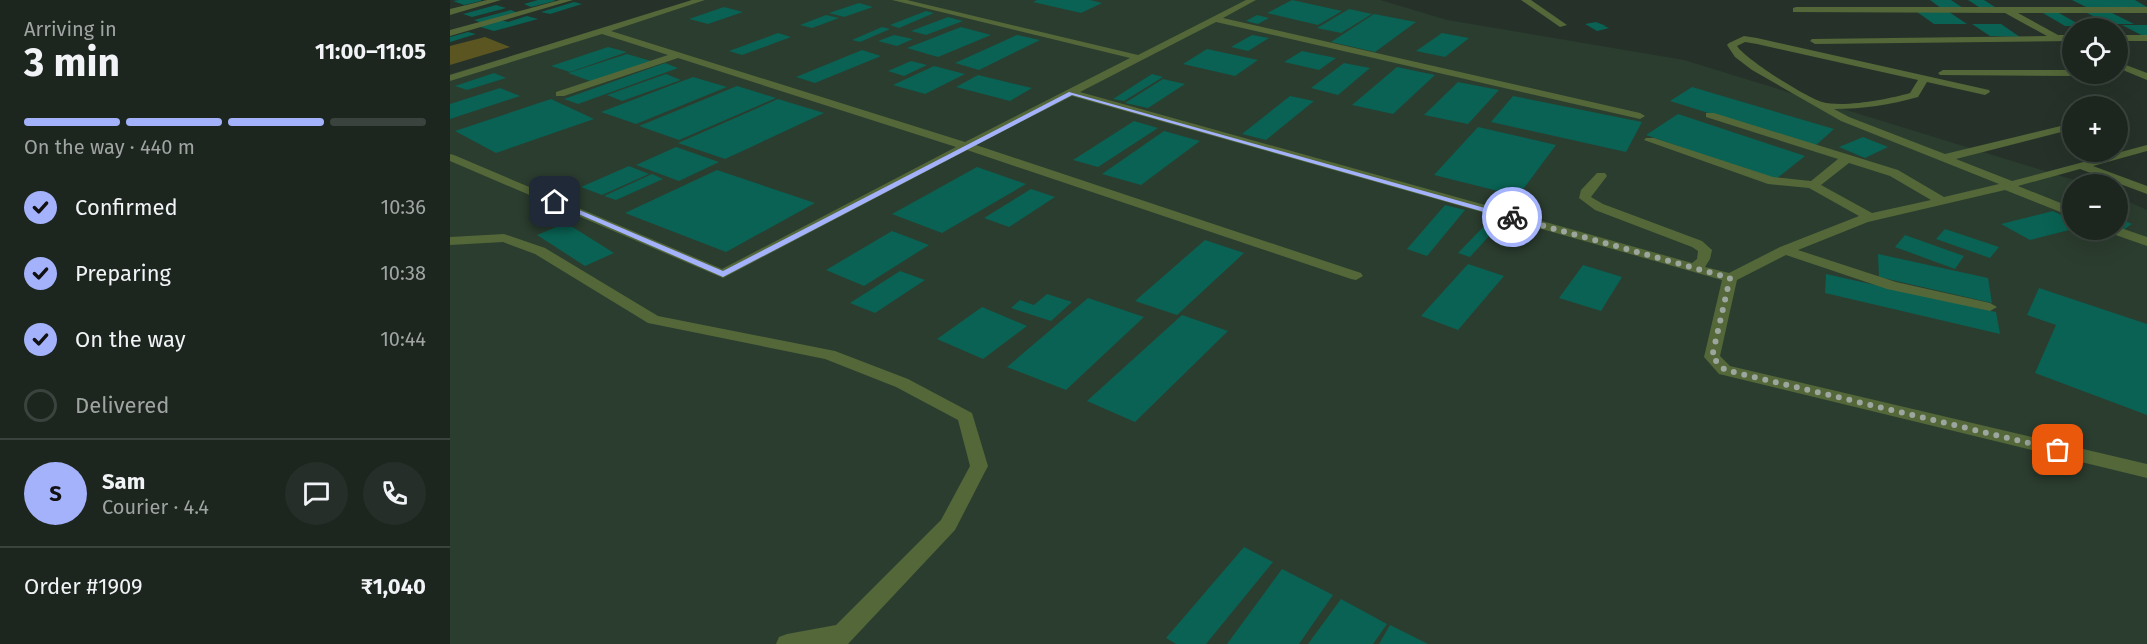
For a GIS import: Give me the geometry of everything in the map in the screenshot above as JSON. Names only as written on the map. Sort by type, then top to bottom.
[{"type":"street","points":[[450,12],[497,0]]},
{"type":"street","points":[[450,33],[569,0]]},
{"type":"street","points":[[450,78],[701,0]]},
{"type":"street","points":[[896,0],[1140,58]]},
{"type":"street","points":[[450,158],[723,274],[966,146],[1252,0]]},
{"type":"street","points":[[1525,0],[1563,25]]},
{"type":"street","points":[[1989,0],[2062,40]]},
{"type":"street","points":[[1796,10],[2147,10]]},
{"type":"street","points":[[450,18],[473,26]]},
{"type":"street","points":[[1215,19],[1640,116]]},
{"type":"street","points":[[602,30],[966,146],[1356,276]]},
{"type":"street","points":[[1815,41],[2062,38]]},
{"type":"street","points":[[2128,38],[2147,38]]},
{"type":"street","points":[[1985,92],[1757,40],[1737,40],[1732,45],[1738,55],[1755,68],[1861,126],[2062,208]]},
{"type":"street","points":[[560,94],[678,55]]},
{"type":"street","points":[[2128,69],[2147,75]]},
{"type":"street","points":[[2128,72],[2136,72]]},
{"type":"street","points":[[1943,73],[2062,73]]},
{"type":"street","points":[[1819,105],[1851,107],[1891,102],[1914,95],[1924,78]]},
{"type":"street","points":[[1072,93],[1730,278],[1785,250],[1871,218],[2009,185],[2147,148]]},
{"type":"street","points":[[1710,115],[1903,177],[1942,201]]},
{"type":"street","points":[[1944,158],[2062,129]]},
{"type":"street","points":[[1650,140],[1772,181],[1802,182],[1814,185],[1871,218]]},
{"type":"street","points":[[1814,185],[1846,159]]},
{"type":"street","points":[[2082,166],[2147,190]]},
{"type":"street","points":[[1601,176],[1585,193],[1585,198],[1599,207],[1697,244],[1705,250],[1705,255],[1702,262],[1694,268]]},
{"type":"street","points":[[2128,235],[2147,242]]},
{"type":"street","points":[[450,241],[504,238],[540,251],[653,320],[829,355],[902,383],[966,417],[979,466],[948,525],[840,638],[788,644]]},
{"type":"street","points":[[1785,250],[1892,286],[1990,307]]},
{"type":"street","points":[[1730,278],[1712,357],[1725,370],[2147,471]]},
{"type":"shaded area","points":[[699,0],[1380,0],[1447,20],[1684,60],[2062,176],[2062,240],[2128,240],[2128,201],[2147,210],[2147,644],[450,644],[450,74]]},
{"type":"shaded area","points":[[485,37],[510,47],[450,65],[450,46]]},
{"type":"building","points":[[538,0],[555,1],[531,7],[524,4]]},
{"type":"building","points":[[1037,0],[1090,0],[1102,3],[1081,13],[1033,2]]},
{"type":"building","points":[[1292,0],[1342,11],[1318,25],[1267,13]]},
{"type":"building","points":[[1930,0],[1951,0],[1963,8],[1941,8]]},
{"type":"building","points":[[1968,0],[1984,0],[1998,9],[1982,9]]},
{"type":"building","points":[[2072,0],[2135,0],[2147,7],[2090,9]]},
{"type":"building","points":[[453,1],[481,1],[464,5]]},
{"type":"building","points":[[574,2],[582,4],[550,14],[541,12]]},
{"type":"building","points":[[859,3],[873,7],[844,17],[829,13]]},
{"type":"building","points":[[496,5],[506,8],[472,17],[463,14]]},
{"type":"building","points":[[724,7],[743,12],[708,24],[689,19]]},
{"type":"building","points":[[1349,9],[1372,14],[1341,33],[1317,28]]},
{"type":"building","points":[[511,10],[518,13],[482,23],[474,20]]},
{"type":"building","points":[[926,11],[934,13],[899,28],[890,25]]},
{"type":"building","points":[[1917,12],[1949,12],[1967,24],[1934,24]]},
{"type":"building","points":[[2085,12],[2110,12],[2122,18],[2097,18]]},
{"type":"building","points":[[2043,13],[2059,13],[2068,18],[2062,18],[2062,24]]},
{"type":"building","points":[[1374,14],[1416,22],[1375,52],[1331,42]]},
{"type":"building","points":[[826,15],[839,18],[812,28],[800,25]]},
{"type":"building","points":[[1257,15],[1269,18],[1258,24],[1246,21]]},
{"type":"building","points":[[527,16],[538,19],[494,31],[477,26],[501,20],[508,22]]},
{"type":"building","points":[[948,17],[963,21],[926,35],[911,31]]},
{"type":"building","points":[[1596,22],[1609,28],[1597,31],[1585,24]]},
{"type":"building","points":[[1972,24],[2001,24],[2020,37],[1990,36]]},
{"type":"building","points":[[2128,25],[2147,25],[2147,37],[2128,28]]},
{"type":"building","points":[[882,27],[890,29],[860,42],[852,40]]},
{"type":"building","points":[[961,27],[991,35],[938,57],[907,48]]},
{"type":"building","points":[[468,32],[476,34],[450,42],[450,37]]},
{"type":"building","points":[[778,33],[791,37],[742,55],[729,51]]},
{"type":"building","points":[[1442,33],[1469,38],[1445,57],[1416,51]]},
{"type":"building","points":[[894,35],[913,39],[897,46],[878,41]]},
{"type":"building","points":[[1017,35],[1040,40],[979,70],[955,63]]},
{"type":"building","points":[[1252,35],[1269,38],[1248,51],[1231,47]]},
{"type":"building","points":[[608,47],[627,52],[570,72],[551,66]]},
{"type":"building","points":[[1207,49],[1258,60],[1235,76],[1183,64]]},
{"type":"building","points":[[862,50],[881,56],[815,83],[796,77]]},
{"type":"building","points":[[1302,51],[1336,58],[1319,70],[1284,62]]},
{"type":"building","points":[[627,54],[651,61],[593,82],[568,73]]},
{"type":"building","points":[[911,61],[927,65],[904,76],[888,71]]},
{"type":"building","points":[[665,63],[678,68],[578,104],[564,99]]},
{"type":"building","points":[[1344,63],[1370,68],[1338,95],[1311,88]]},
{"type":"building","points":[[934,66],[965,74],[925,94],[893,85]]},
{"type":"building","points":[[1397,67],[1435,75],[1393,114],[1352,105]]},
{"type":"building","points":[[494,73],[506,78],[467,90],[455,86]]},
{"type":"building","points":[[666,74],[681,80],[622,101],[607,95]]},
{"type":"building","points":[[1152,74],[1163,77],[1124,101],[1113,99]]},
{"type":"building","points":[[978,75],[1032,88],[1010,101],[956,87]]},
{"type":"building","points":[[693,77],[727,87],[636,124],[601,112]]},
{"type":"building","points":[[1163,79],[1185,84],[1148,108],[1125,103]]},
{"type":"building","points":[[1458,82],[1499,90],[1468,124],[1424,115]]},
{"type":"building","points":[[737,86],[776,98],[679,140],[639,126]]},
{"type":"building","points":[[1692,87],[1834,129],[1815,146],[1670,101]]},
{"type":"building","points":[[500,88],[520,96],[450,119],[450,104]]},
{"type":"building","points":[[1290,96],[1314,101],[1266,140],[1242,134]]},
{"type":"building","points":[[1513,96],[1642,122],[1626,152],[1491,122]]},
{"type":"building","points":[[551,99],[594,119],[496,153],[455,131]]},
{"type":"building","points":[[778,99],[824,113],[725,159],[678,143]]},
{"type":"building","points":[[1678,114],[1805,156],[1775,180],[1646,135]]},
{"type":"building","points":[[1134,121],[1158,128],[1098,167],[1073,160]]},
{"type":"building","points":[[1478,127],[1556,145],[1518,196],[1434,175]]},
{"type":"building","points":[[1164,131],[1200,141],[1141,185],[1102,174]]},
{"type":"building","points":[[1863,137],[1888,147],[1865,158],[1839,147]]},
{"type":"building","points":[[676,147],[719,162],[679,181],[636,165]]},
{"type":"building","points":[[629,166],[649,174],[602,195],[581,187]]},
{"type":"building","points":[[977,167],[1026,184],[942,233],[892,214]]},
{"type":"building","points":[[717,170],[815,203],[726,252],[625,213]]},
{"type":"building","points":[[652,174],[663,179],[616,200],[604,196]]},
{"type":"building","points":[[1031,189],[1055,197],[1009,227],[984,218]]},
{"type":"building","points":[[1445,205],[1465,210],[1427,256],[1407,249]]},
{"type":"building","points":[[2053,211],[2062,216],[2062,232],[2030,240],[2001,224]]},
{"type":"building","points":[[1490,220],[1517,229],[1506,240],[1490,235],[1470,257],[1458,253]]},
{"type":"building","points":[[566,223],[614,253],[585,266],[537,235]]},
{"type":"building","points":[[1945,229],[1999,247],[1990,258],[1936,239]]},
{"type":"building","points":[[892,231],[929,245],[864,286],[826,270]]},
{"type":"building","points":[[1905,235],[1964,256],[1955,269],[1895,247]]},
{"type":"building","points":[[1205,240],[1244,253],[1177,315],[1135,301]]},
{"type":"building","points":[[1878,254],[1988,278],[1992,303],[1879,277]]},
{"type":"building","points":[[1468,264],[1504,276],[1458,330],[1421,316]]},
{"type":"building","points":[[1583,265],[1622,277],[1601,311],[1559,298]]},
{"type":"building","points":[[900,271],[925,280],[875,313],[850,303]]},
{"type":"building","points":[[1826,274],[1996,312],[2000,334],[1825,293]]},
{"type":"building","points":[[2039,288],[2147,324],[2147,415],[2035,373],[2056,325],[2027,315]]},
{"type":"building","points":[[1047,294],[1072,302],[1051,321],[1011,308],[1020,300],[1034,305]]},
{"type":"building","points":[[1088,298],[1144,317],[1066,390],[1007,367]]},
{"type":"building","points":[[982,307],[1027,326],[983,359],[937,339]]},
{"type":"building","points":[[1182,315],[1228,331],[1135,422],[1087,401]]},
{"type":"building","points":[[1244,547],[1273,562],[1206,644],[1176,644],[1166,638]]},
{"type":"building","points":[[1282,569],[1333,595],[1299,644],[1227,644]]},
{"type":"building","points":[[1341,599],[1387,624],[1373,644],[1308,644]]},
{"type":"building","points":[[1390,625],[1428,644],[1379,644]]},
{"type":"way so far","points":[[1512,217],[1730,278],[1712,357],[1725,370],[2058,450]]},
{"type":"route","points":[[555,202],[723,274],[1072,93],[1512,217]]}]
